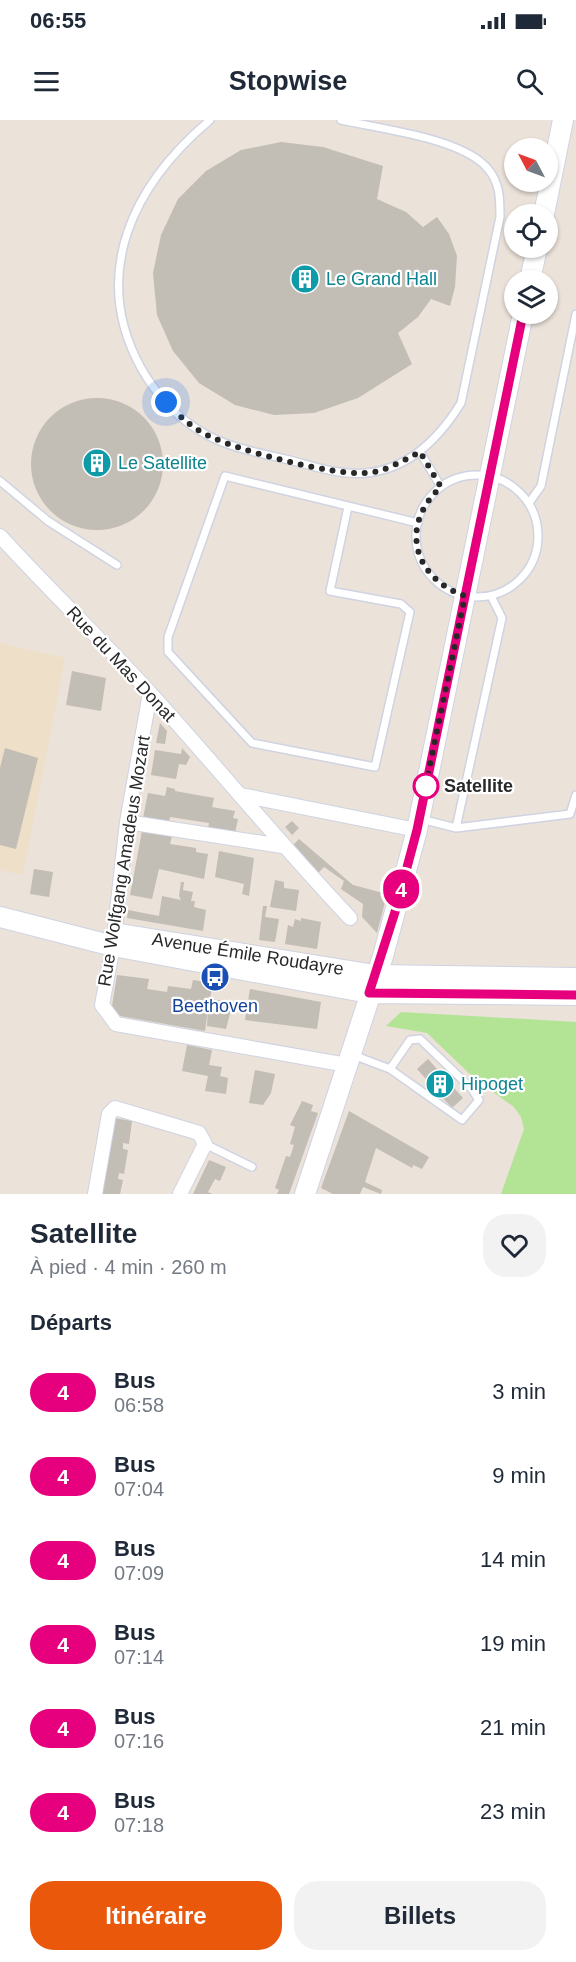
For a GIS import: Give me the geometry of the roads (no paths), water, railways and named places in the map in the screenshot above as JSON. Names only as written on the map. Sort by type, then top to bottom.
[{"type":"main road","points":[[546,204],[563,120]]},
{"type":"main road","points":[[305,1194],[393,919],[418,824],[522,324]]},
{"type":"main road","name":"Avenue Émile Roudayre","points":[[0,907],[114,939]]},
{"type":"main road","name":"Avenue Émile Roudayre","points":[[0,917],[372,984],[572,986]]},
{"type":"street","name":"Rue du Mas Donat","points":[[0,536],[150,693],[241,795],[282,846],[350,918]]},
{"type":"street","name":"Rue Wolfgang Amadeus Mozart","points":[[150,693],[128,822],[114,939],[102,1005],[116,1024],[348,1060]]},
{"type":"street","points":[[241,795],[418,824]]},
{"type":"street","points":[[128,822],[282,846]]},
{"type":"street","points":[[95,1194],[109,1114],[115,1108],[199,1133],[205,1144],[180,1194]]},
{"type":"lane","points":[[210,120],[187,139],[142,197],[120,254],[118,293],[123,327],[153,388],[179,416],[208,436],[245,450],[337,472],[366,474],[390,467],[420,452],[449,421],[461,403],[500,217],[500,196],[488,168],[471,154],[442,142],[341,120]]},
{"type":"lane","points":[[529,502],[541,486],[576,314]]},
{"type":"lane","points":[[420,452],[441,487]]},
{"type":"lane","points":[[474,475],[491,476],[513,486],[529,502],[537,520],[538,540],[534,559],[524,576],[509,589],[491,596],[465,596],[436,582],[426,570],[419,555],[416,539],[417,523],[430,497],[441,487],[457,478],[474,475]]},
{"type":"lane","points":[[348,507],[330,591],[401,604],[410,612],[375,767],[252,743],[168,652],[168,637],[225,477],[417,523]]},
{"type":"lane","points":[[0,481],[48,520],[117,565]]},
{"type":"lane","points":[[456,828],[502,618],[491,596]]},
{"type":"lane","points":[[418,824],[456,828],[570,814],[576,795]]},
{"type":"lane","points":[[348,1060],[390,1069],[462,1120],[479,1100],[471,1088],[420,1039],[410,1040],[390,1069]]},
{"type":"lane","points":[[205,1144],[252,1167]]},
{"type":"place","name":"Le Grand Hall","points":[[305,279]]},
{"type":"place","name":"Le Satellite","points":[[97,463]]},
{"type":"place","name":"Satellite","points":[[426,786]]},
{"type":"place","name":"Beethoven","points":[[215,977]]},
{"type":"place","name":"Hipoget","points":[[440,1084]]}]
